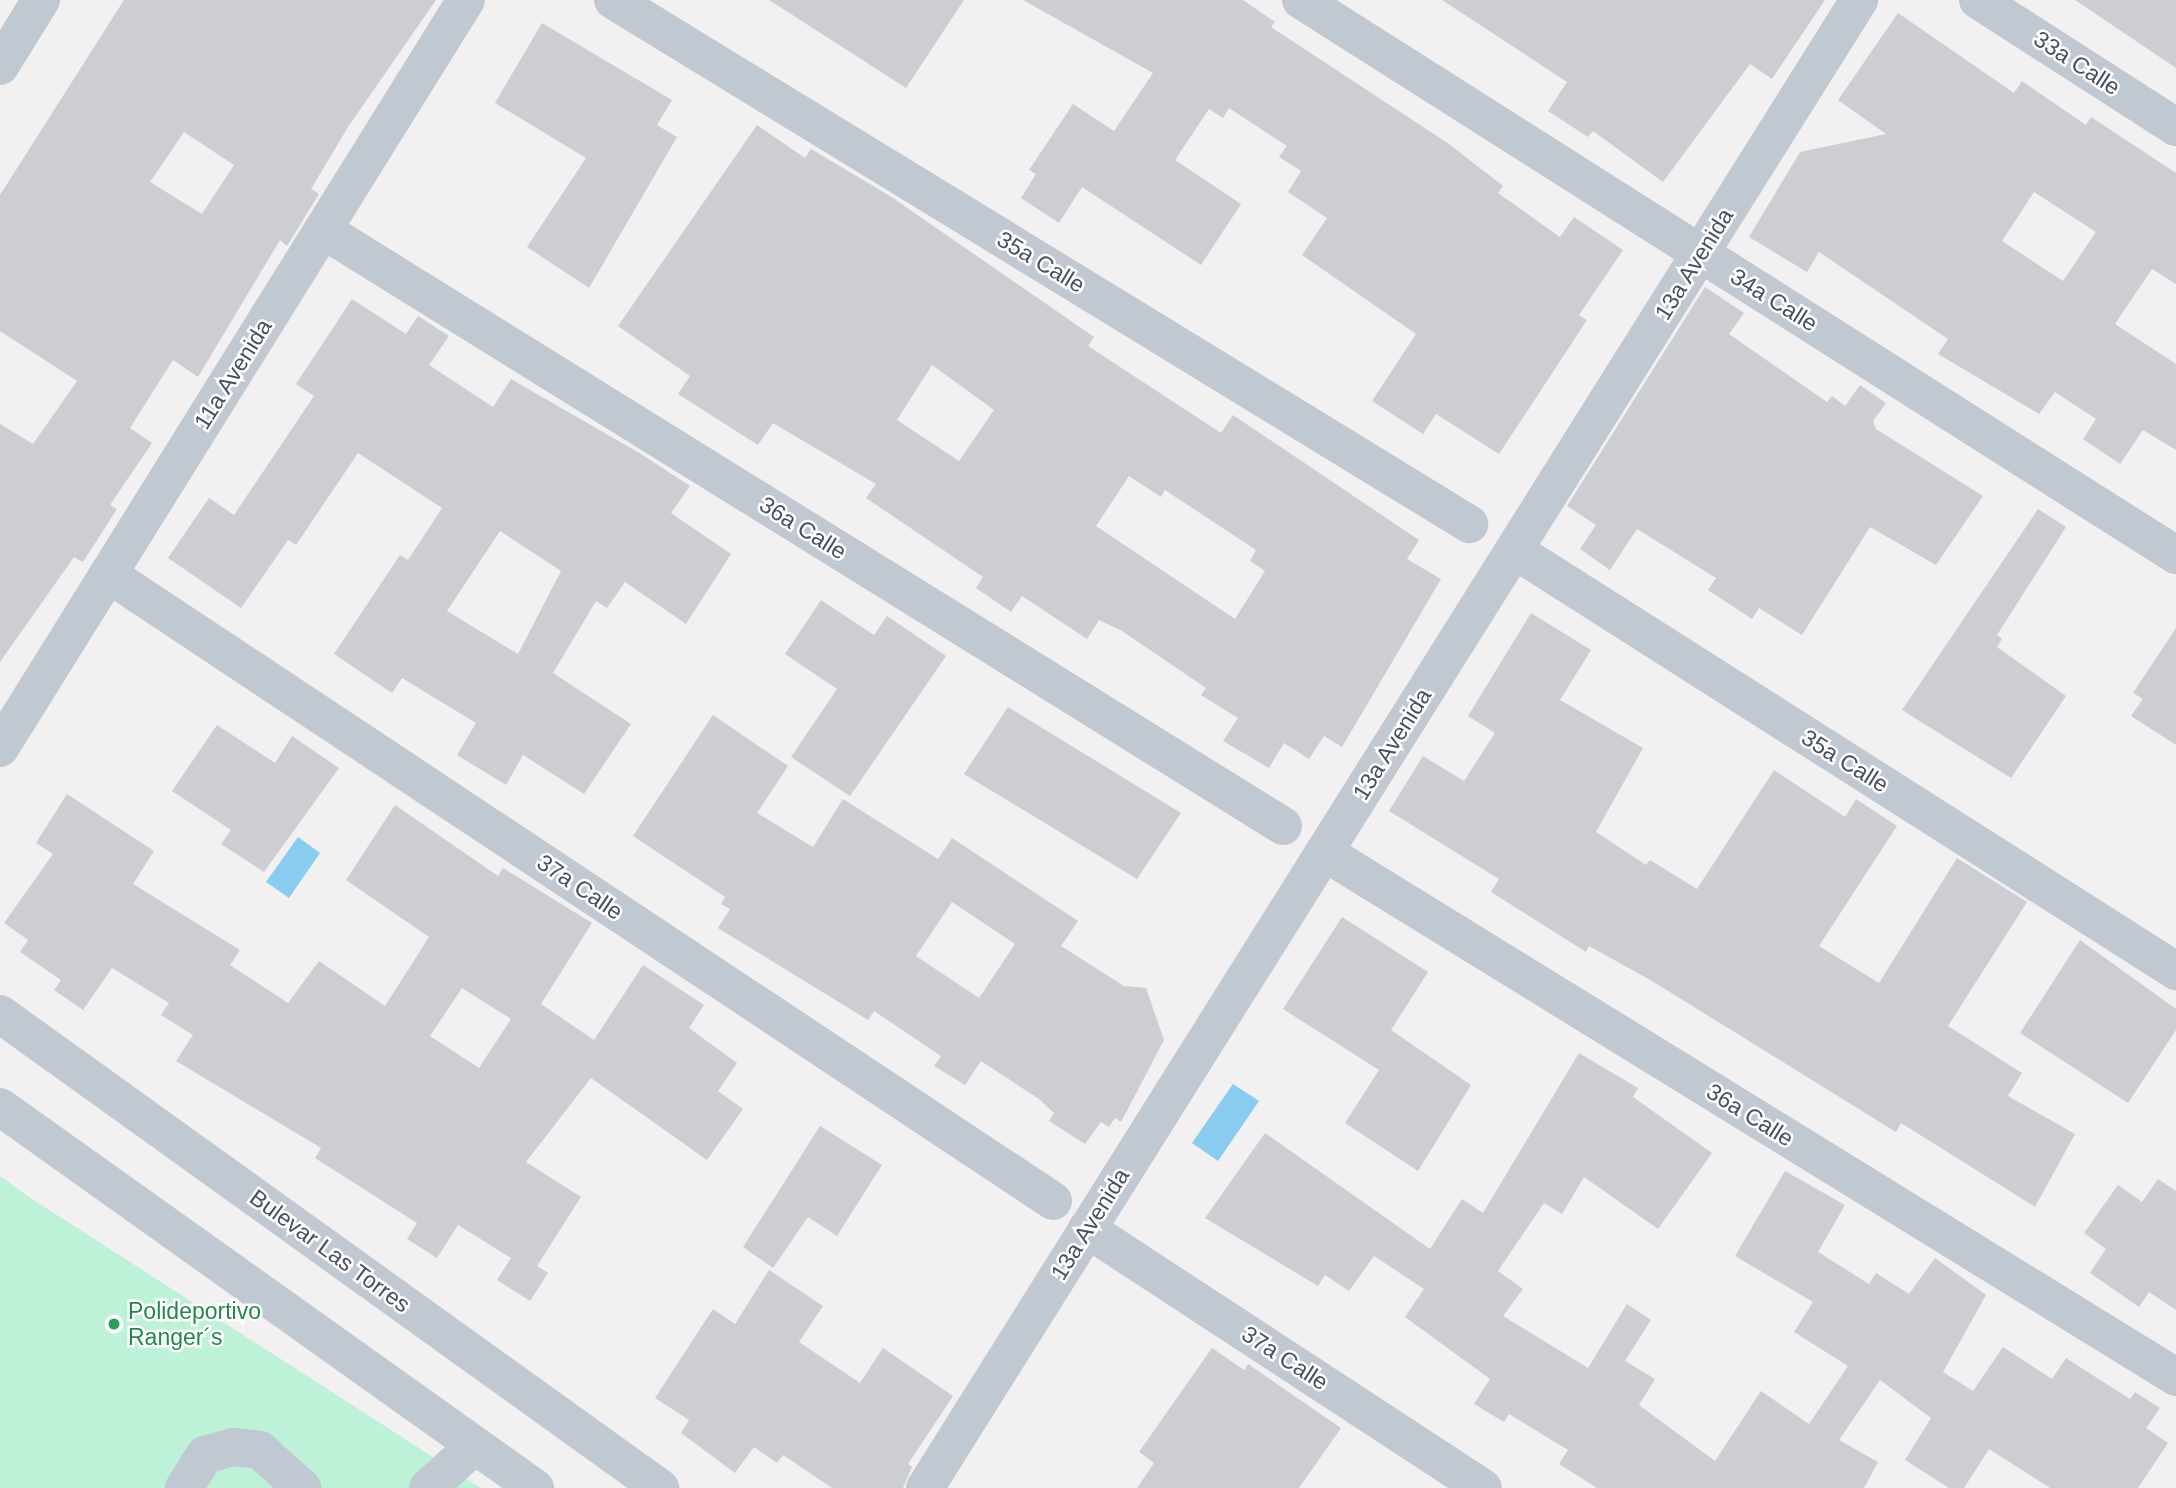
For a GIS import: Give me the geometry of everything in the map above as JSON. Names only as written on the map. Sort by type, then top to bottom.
[{"type":"street","points":[[0,66],[41,0]]},
{"type":"street","name":"11a Avenida","points":[[0,748],[466,0]]},
{"type":"street","name":"35a Calle","points":[[613,0],[1469,524]]},
{"type":"street","name":"34a Calle","points":[[1301,0],[2176,555]]},
{"type":"street","name":"13a Avenida","points":[[925,1488],[1859,0]]},
{"type":"street","name":"33a Calle","points":[[1978,0],[2176,127]]},
{"type":"street","name":"36a Calle","points":[[323,230],[1283,826]]},
{"type":"street","name":"35a Calle","points":[[1514,551],[2176,971]]},
{"type":"street","name":"37a Calle","points":[[108,574],[1052,1201]]},
{"type":"street","name":"36a Calle","points":[[1324,852],[2176,1377]]},
{"type":"street","name":"Bulevar Las Torres","points":[[0,1014],[660,1488]]},
{"type":"street","points":[[0,1107],[474,1446],[514,1482]]},
{"type":"street","name":"37a Calle","points":[[1087,1229],[1482,1488]]},
{"type":"street","points":[[428,1488],[474,1446]]},
{"type":"street","points":[[184,1488],[205,1455],[233,1447],[260,1450],[302,1488]]},
{"type":"green space","name":"Polideportivo Ranger´s","points":[[0,1176],[29,1197],[481,1488],[0,1488]]},
{"type":"water","points":[[298,837],[320,853],[289,898],[266,882]]},
{"type":"water","points":[[1233,1084],[1259,1101],[1218,1161],[1192,1143]]},
{"type":"building","points":[[124,0],[436,0],[348,127],[311,189],[319,194],[287,246],[280,240],[198,377],[173,360],[130,428],[152,443],[110,505],[117,509],[83,562],[74,557],[0,662],[0,424],[33,444],[77,381],[0,331],[0,195]],"holes":[[[184,132],[234,165],[202,214],[150,182]]]},
{"type":"building","points":[[769,0],[964,0],[906,88]]},
{"type":"building","points":[[1023,0],[1243,0],[1275,22],[1271,27],[1449,144],[1503,186],[1498,193],[1560,237],[1574,217],[1623,250],[1579,315],[1587,320],[1499,454],[1436,414],[1423,434],[1372,401],[1416,334],[1302,255],[1327,218],[1288,192],[1301,171],[1279,157],[1287,146],[1229,108],[1223,118],[1209,109],[1175,160],[1241,204],[1201,265],[1082,187],[1059,223],[1021,198],[1036,174],[1029,170],[1073,104],[1114,131],[1153,73]]},
{"type":"building","points":[[1442,0],[1825,0],[1772,79],[1750,64],[1663,182],[1593,131],[1588,137],[1548,111],[1567,82]]},
{"type":"building","points":[[2075,0],[2176,0],[2176,68]]},
{"type":"building","points":[[1898,13],[2014,93],[2022,81],[2086,125],[2091,117],[2176,173],[2176,284],[2152,269],[2115,324],[2176,364],[2176,450],[2143,430],[2120,464],[2083,439],[2096,419],[2055,392],[2039,414],[1938,354],[1948,339],[1819,252],[1807,272],[1749,237],[1800,152],[1886,134],[1838,100]],"holes":[[[2034,192],[2096,232],[2063,281],[2002,241]]]},
{"type":"building","points":[[542,23],[672,100],[657,125],[677,137],[589,288],[527,247],[586,158],[495,103]]},
{"type":"building","points":[[757,125],[805,158],[811,149],[890,196],[1094,337],[1088,346],[1221,433],[1233,415],[1419,540],[1407,559],[1441,579],[1342,747],[1324,736],[1309,759],[1284,743],[1269,768],[1223,741],[1238,718],[1201,695],[1206,688],[1122,631],[1099,620],[1087,639],[1022,596],[1011,612],[976,588],[983,577],[866,498],[876,484],[773,423],[758,445],[678,394],[690,376],[618,326]],"holes":[[[932,365],[994,410],[959,461],[897,420]],[[1129,476],[1161,497],[1165,490],[1256,550],[1250,561],[1265,571],[1235,619],[1096,526]]]},
{"type":"building","points":[[1705,287],[1744,313],[1729,334],[1827,402],[1832,396],[1845,406],[1860,385],[1886,403],[1873,421],[1876,429],[1983,496],[1936,565],[1870,527],[1802,635],[1759,608],[1752,619],[1708,590],[1716,578],[1637,529],[1610,570],[1580,549],[1596,525],[1567,506]]},
{"type":"building","points":[[352,299],[406,334],[418,316],[449,336],[429,365],[493,407],[511,379],[641,454],[690,486],[671,513],[731,554],[686,624],[625,582],[607,608],[596,601],[553,673],[631,724],[584,794],[523,755],[506,785],[457,755],[476,723],[402,678],[392,693],[334,654],[400,555],[408,560],[442,508],[358,453],[296,545],[288,540],[241,608],[168,558],[209,498],[234,515],[314,396],[296,384]],"holes":[[[500,531],[561,571],[518,654],[447,611]]]},
{"type":"building","points":[[2038,509],[2066,527],[1997,635],[2002,639],[1997,647],[2066,696],[2011,778],[1902,710]]},
{"type":"building","points":[[821,600],[874,635],[887,616],[946,656],[850,796],[791,757],[837,689],[785,654]]},
{"type":"building","points":[[1531,613],[1591,650],[1560,700],[1643,748],[1596,832],[1646,865],[1650,860],[1697,889],[1774,770],[1845,817],[1856,799],[1897,826],[1819,946],[1879,983],[1957,858],[2027,902],[1948,1026],[2022,1073],[2008,1096],[2075,1134],[2035,1207],[1901,1123],[1896,1132],[1652,981],[1589,946],[1586,952],[1491,892],[1499,879],[1389,811],[1423,756],[1464,781],[1495,733],[1468,716]]},
{"type":"building","points":[[2176,628],[2176,745],[2131,716],[2143,699],[2133,693]]},
{"type":"building","points":[[1008,707],[1181,813],[1137,879],[964,774]]},
{"type":"building","points":[[713,715],[788,766],[757,813],[813,847],[843,799],[938,859],[952,838],[1078,921],[1061,946],[1124,986],[1146,988],[1164,1040],[1121,1122],[1115,1118],[1109,1127],[1101,1122],[1085,1144],[1049,1121],[1054,1113],[1039,1099],[981,1061],[965,1085],[934,1066],[941,1056],[874,1011],[868,1020],[718,928],[730,909],[721,904],[725,897],[633,836]],"holes":[[[952,902],[1015,944],[979,998],[916,956]]]},
{"type":"building","points":[[217,725],[275,763],[292,736],[339,768],[264,872],[221,844],[231,830],[172,791]]},
{"type":"building","points":[[67,794],[154,851],[133,884],[240,950],[230,965],[288,1003],[319,961],[385,1006],[429,937],[346,880],[395,805],[498,876],[503,868],[592,923],[541,1004],[594,1040],[643,965],[704,1005],[689,1028],[737,1063],[718,1091],[743,1109],[707,1160],[591,1078],[526,1162],[581,1197],[537,1266],[548,1273],[530,1301],[497,1280],[511,1258],[458,1225],[437,1258],[407,1239],[417,1223],[315,1158],[321,1148],[176,1061],[193,1035],[161,1015],[169,1003],[112,968],[83,1010],[54,990],[61,980],[20,952],[28,940],[4,923],[53,854],[36,843]],"holes":[[[462,988],[511,1019],[479,1068],[430,1036]]]},
{"type":"building","points":[[1342,917],[1428,972],[1391,1030],[1471,1085],[1418,1171],[1345,1123],[1379,1070],[1283,1009]]},
{"type":"building","points":[[2080,940],[2176,1009],[2176,1030],[2128,1103],[2020,1033]]},
{"type":"building","points":[[1579,1053],[1638,1088],[1633,1097],[1712,1153],[1658,1229],[1584,1177],[1562,1214],[1544,1203],[1498,1271],[1523,1289],[1503,1316],[1588,1368],[1627,1304],[1651,1320],[1625,1361],[1655,1379],[1639,1405],[1715,1461],[1761,1391],[1809,1424],[1848,1366],[1794,1332],[1813,1302],[1735,1256],[1785,1171],[1845,1205],[1818,1252],[1869,1284],[1876,1273],[1909,1294],[1935,1258],[1986,1295],[1943,1372],[1973,1391],[2003,1347],[2052,1379],[2066,1358],[2130,1399],[2135,1392],[2160,1408],[2146,1428],[2168,1443],[2138,1488],[2050,1488],[1989,1449],[1964,1488],[1949,1488],[1905,1460],[1931,1418],[1880,1380],[1839,1440],[1878,1462],[1864,1488],[1597,1488],[1559,1464],[1568,1450],[1509,1414],[1504,1422],[1474,1404],[1490,1379],[1405,1317],[1424,1289],[1374,1256],[1349,1291],[1325,1275],[1318,1286],[1205,1218],[1265,1133],[1430,1249],[1462,1199],[1483,1213]]},
{"type":"building","points":[[820,1126],[882,1165],[837,1236],[808,1217],[773,1268],[743,1247]]},
{"type":"building","points":[[2158,1179],[2176,1191],[2176,1310],[2149,1292],[2139,1307],[2090,1273],[2106,1249],[2084,1233],[2118,1185],[2142,1202]]},
{"type":"building","points":[[769,1270],[823,1306],[799,1342],[860,1383],[883,1348],[953,1396],[908,1464],[912,1467],[903,1488],[832,1488],[783,1455],[777,1463],[754,1447],[735,1473],[681,1433],[689,1420],[655,1398],[713,1309],[735,1324]]},
{"type":"building","points":[[1212,1348],[1244,1370],[1248,1364],[1341,1428],[1299,1488],[1137,1488],[1154,1463],[1139,1452]]},
{"type":"place","name":"Polideportivo Ranger´s","points":[[114,1324]]}]
